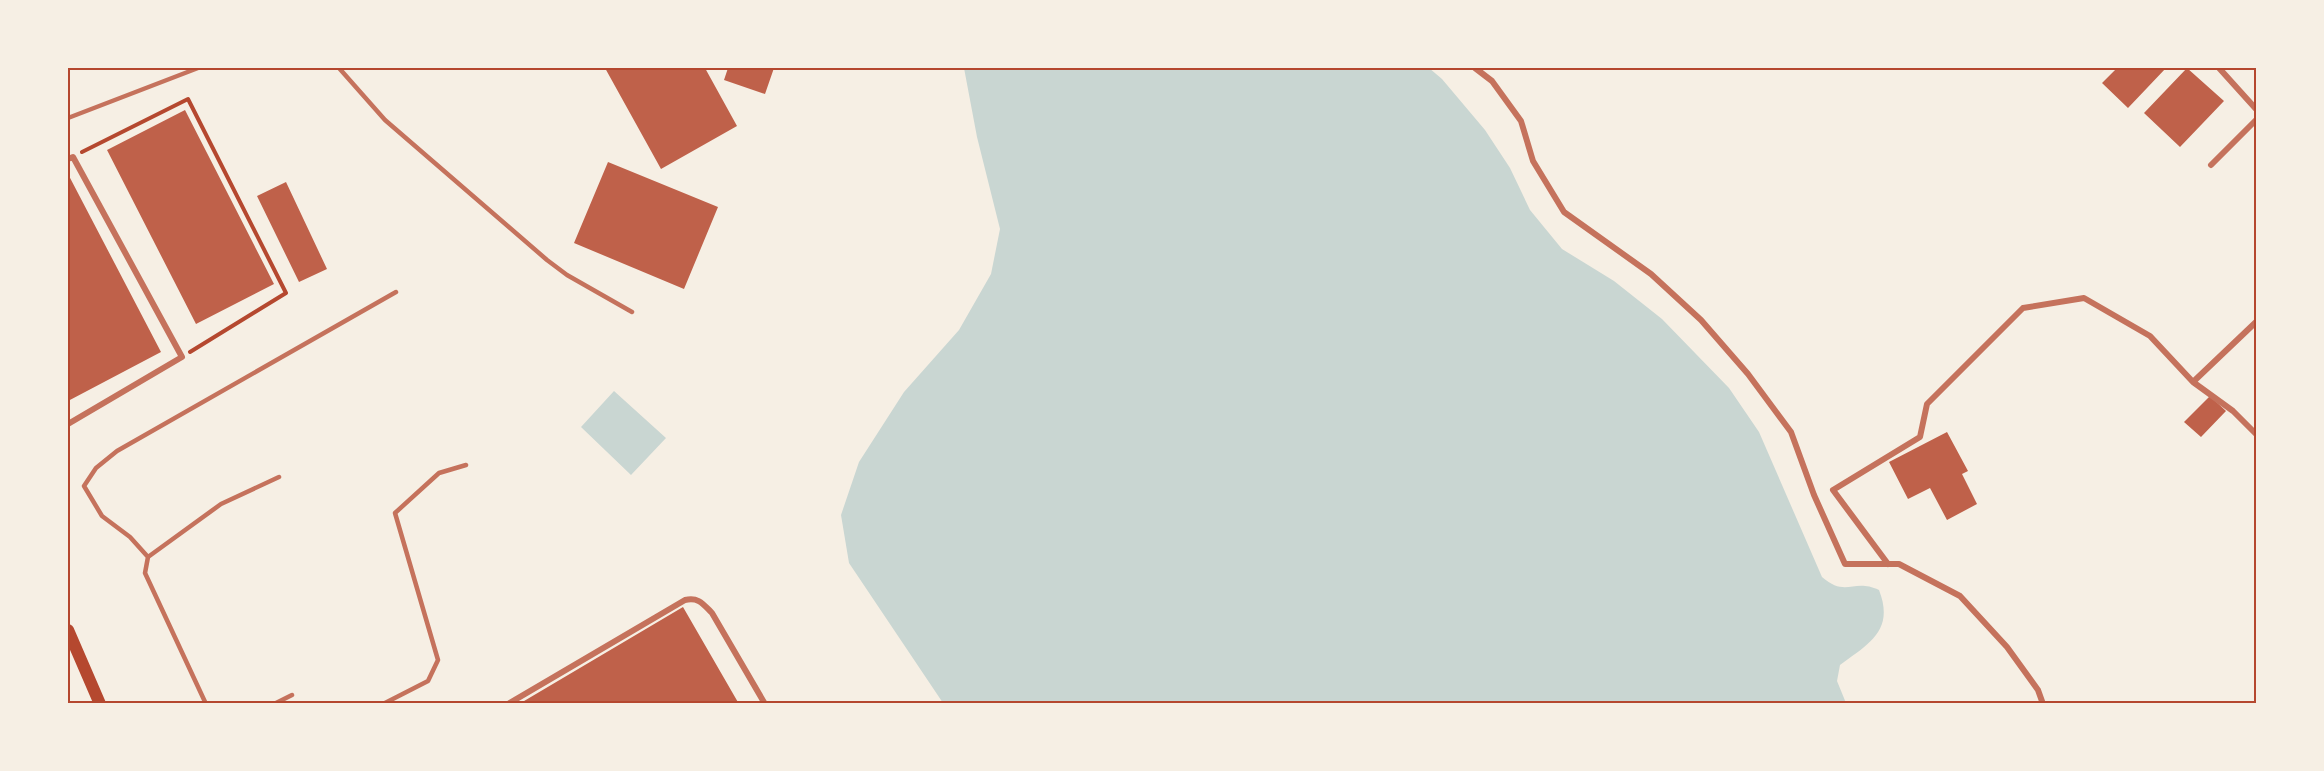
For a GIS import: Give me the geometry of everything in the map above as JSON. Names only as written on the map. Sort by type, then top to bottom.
[{"type":"main road","points":[[68,630],[100,704]]},
{"type":"street","points":[[1475,68],[1492,81],[1521,121],[1533,161],[1564,212],[1651,274],[1701,320],[1748,374],[1791,432],[1814,495],[1845,564],[1899,564],[1960,596],[2007,647],[2038,690],[2043,704]]},
{"type":"street","points":[[2218,68],[2256,110]]},
{"type":"street","points":[[2211,165],[2256,120]]},
{"type":"street","points":[[68,424],[182,357],[70,158]]},
{"type":"street","points":[[1888,564],[1833,490],[1920,437],[1927,404],[2024,308],[2084,298],[2150,336],[2193,382],[2233,411],[2256,435]]},
{"type":"street","points":[[2193,382],[2256,322]]},
{"type":"street","points":[[508,704],[686,600],[694,598],[701,601],[712,613],[765,704]]},
{"type":"lane","points":[[68,117],[198,68]]},
{"type":"lane","points":[[339,68],[385,120],[547,261],[632,312]]},
{"type":"lane","points":[[148,557],[130,537],[102,516],[84,486],[96,468],[117,451],[396,292]]},
{"type":"lane","points":[[383,704],[428,681],[438,660],[395,513],[439,473],[466,465]]},
{"type":"lane","points":[[206,704],[145,573],[148,557],[221,504],[279,477]]},
{"type":"lane","points":[[274,704],[292,695]]},
{"type":"path","points":[[70,158],[188,99],[286,293],[182,357]]},
{"type":"shaded area","points":[[964,68],[1429,68],[1442,79],[1485,130],[1510,168],[1530,210],[1562,249],[1614,281],[1662,319],[1729,388],[1759,432],[1822,577],[1837,586],[1862,586],[1879,590],[1884,616],[1881,626],[1869,643],[1840,665],[1837,681],[1846,703],[943,703],[849,563],[841,515],[859,462],[904,392],[959,330],[991,274],[1000,229],[977,137]]},
{"type":"shaded area","points":[[614,391],[666,438],[631,475],[581,427]]},
{"type":"building","points":[[605,68],[705,68],[737,126],[661,169]]},
{"type":"building","points":[[728,68],[774,68],[765,94],[724,80]]},
{"type":"building","points":[[2117,68],[2166,68],[2128,108],[2102,83]]},
{"type":"building","points":[[2187,68],[2224,101],[2180,147],[2144,113]]},
{"type":"building","points":[[185,110],[274,284],[196,324],[107,150]]},
{"type":"building","points":[[608,162],[718,207],[684,289],[574,243]]},
{"type":"building","points":[[68,174],[161,352],[68,401]]},
{"type":"building","points":[[286,182],[327,269],[299,282],[257,196]]},
{"type":"building","points":[[2210,396],[2226,411],[2201,437],[2184,422]]},
{"type":"building","points":[[1947,432],[1968,471],[1962,474],[1977,504],[1947,520],[1930,488],[1908,499],[1889,462]]},
{"type":"building","points":[[683,607],[739,704],[519,704]]}]
